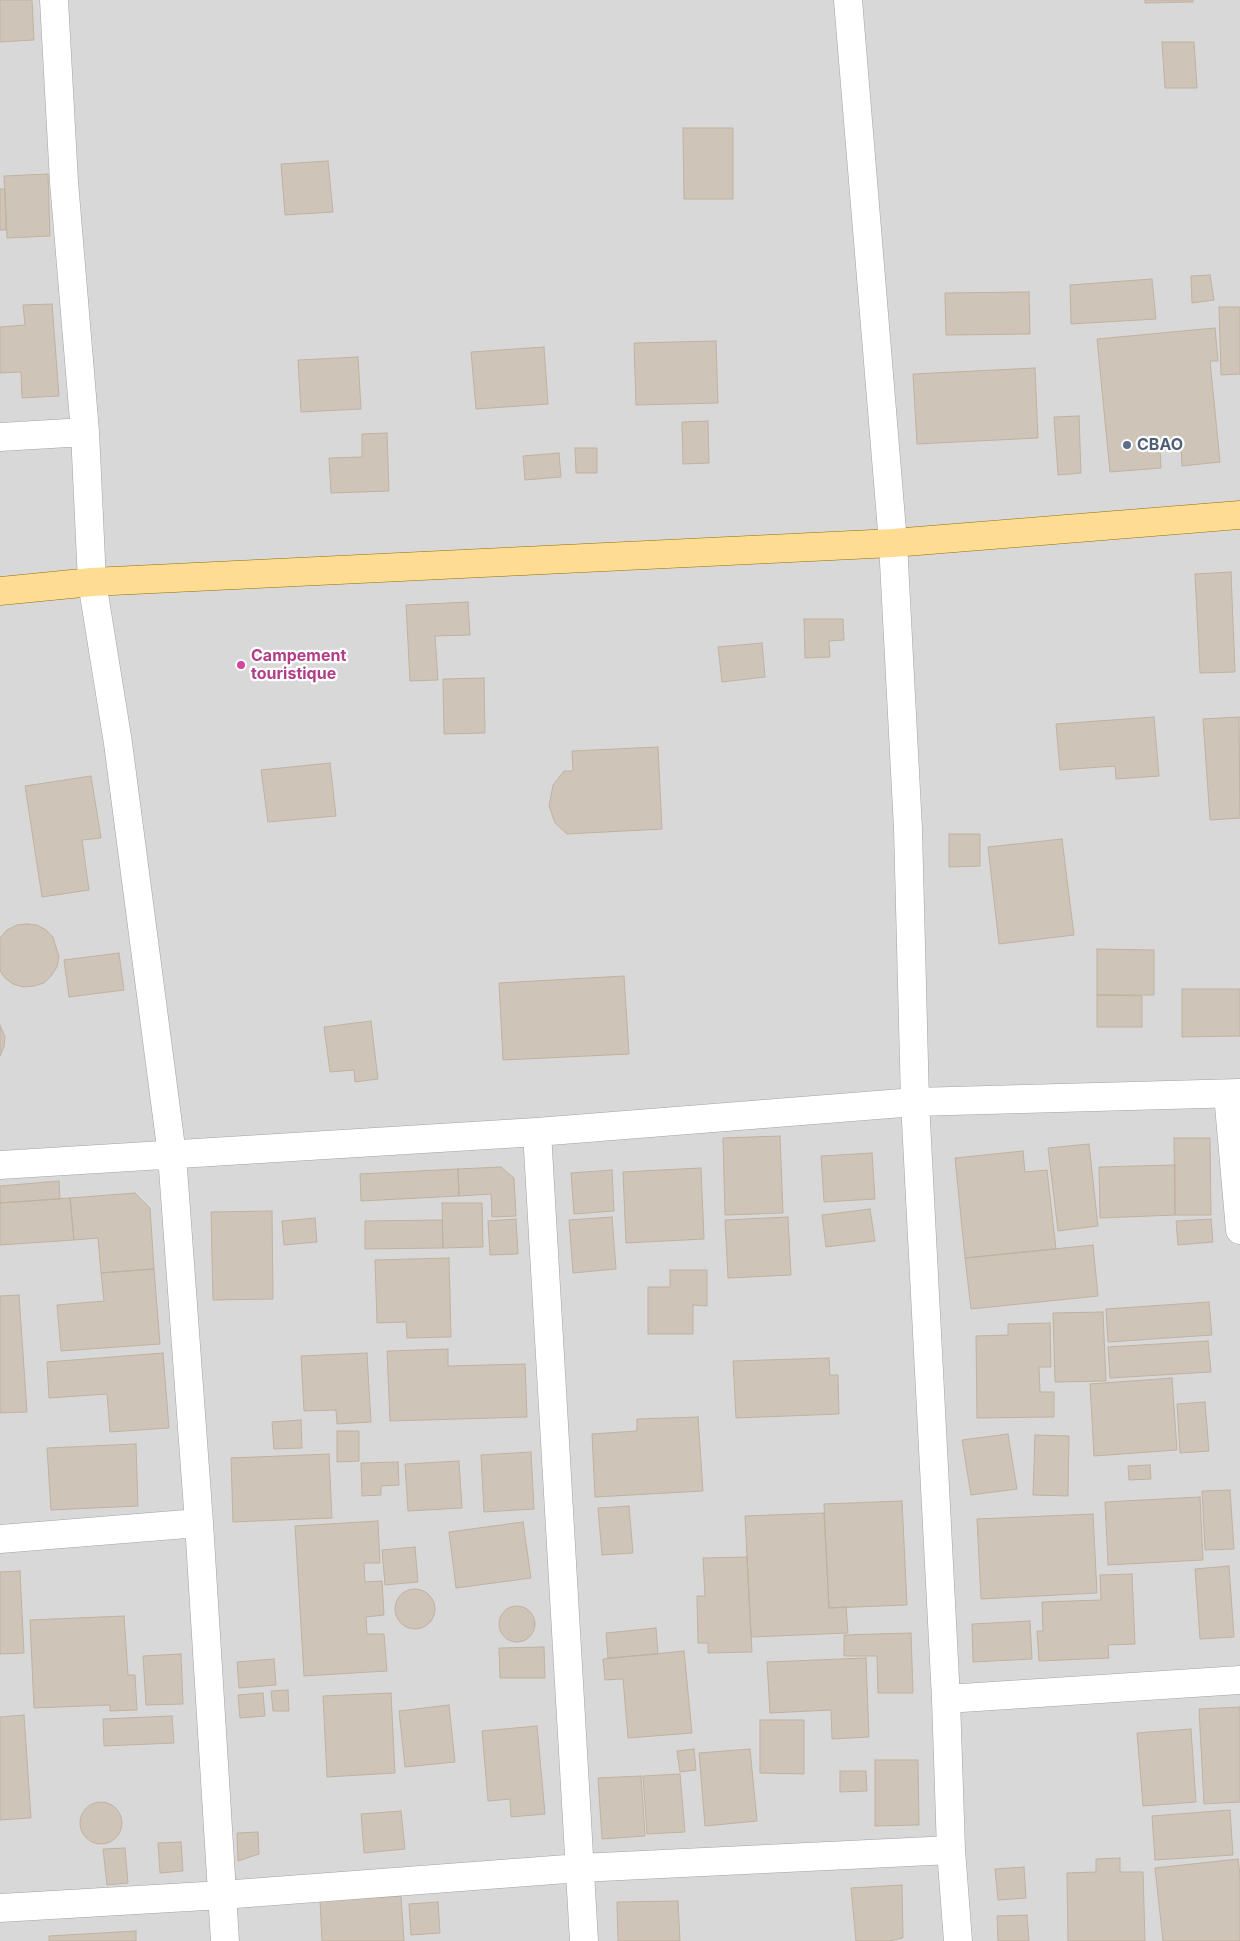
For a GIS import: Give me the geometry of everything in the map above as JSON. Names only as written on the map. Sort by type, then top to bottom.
[{"type":"main road","points":[[0,592],[92,582],[893,543],[1240,516]]},
{"type":"street","points":[[54,0],[64,182],[85,432],[92,582],[118,743],[172,1155],[199,1523],[225,1941]]},
{"type":"street","points":[[848,0],[893,543],[908,829],[915,1102],[946,1700],[951,1850],[958,1941]]},
{"type":"street","points":[[0,438],[85,432]]},
{"type":"street","points":[[0,1165],[537,1132],[915,1102],[1234,1094],[1240,1230]]},
{"type":"street","points":[[537,1132],[584,1941]]},
{"type":"street","points":[[0,1539],[199,1523]]},
{"type":"street","points":[[946,1700],[1240,1680]]},
{"type":"street","points":[[0,1908],[222,1895],[580,1868],[951,1850]]},
{"type":"shaded area","points":[[0,0],[1240,0],[1240,1941],[0,1941]]},
{"type":"building","points":[[0,0],[32,0],[34,40],[0,42]]},
{"type":"building","points":[[1145,0],[1193,0],[1193,2],[1145,3]]},
{"type":"building","points":[[1162,42],[1194,42],[1197,88],[1165,88]]},
{"type":"building","points":[[683,128],[733,128],[733,199],[684,199]]},
{"type":"building","points":[[328,161],[333,212],[285,215],[281,164]]},
{"type":"building","points":[[48,174],[50,236],[7,238],[4,176]]},
{"type":"building","points":[[0,189],[5,189],[6,230],[0,230]]},
{"type":"building","points":[[1210,275],[1214,300],[1192,303],[1191,276]]},
{"type":"building","points":[[1152,279],[1156,319],[1071,324],[1070,285]]},
{"type":"building","points":[[1029,292],[1030,334],[946,335],[945,293]]},
{"type":"building","points":[[52,304],[59,396],[22,398],[21,372],[0,373],[0,327],[25,325],[23,305]]},
{"type":"building","points":[[1219,307],[1240,307],[1240,374],[1221,375]]},
{"type":"building","points":[[1215,328],[1218,361],[1210,361],[1220,462],[1182,466],[1181,447],[1160,448],[1161,468],[1110,472],[1097,339]]},
{"type":"building","points":[[716,341],[718,403],[636,405],[634,343]]},
{"type":"building","points":[[544,347],[548,404],[476,409],[471,352]]},
{"type":"building","points":[[358,357],[361,409],[301,412],[298,360]]},
{"type":"building","points":[[1035,368],[1038,438],[917,444],[913,374]]},
{"type":"building","points":[[1079,416],[1081,473],[1058,475],[1054,417]]},
{"type":"building","points":[[708,421],[709,463],[683,464],[682,422]]},
{"type":"building","points":[[387,433],[389,491],[331,493],[329,458],[362,457],[362,434]]},
{"type":"building","points":[[575,448],[597,448],[597,473],[576,473]]},
{"type":"building","points":[[559,453],[561,477],[525,480],[523,456]]},
{"type":"building","points":[[1231,572],[1235,672],[1200,673],[1195,574]]},
{"type":"building","points":[[468,602],[470,635],[435,636],[438,680],[410,681],[406,605]]},
{"type":"building","points":[[804,619],[843,619],[844,640],[829,641],[830,657],[805,658]]},
{"type":"building","points":[[762,643],[765,677],[722,682],[718,647]]},
{"type":"building","points":[[484,678],[485,733],[444,734],[443,679]]},
{"type":"building","points":[[1154,717],[1159,776],[1116,779],[1115,766],[1060,770],[1056,724]]},
{"type":"building","points":[[1239,717],[1240,818],[1210,820],[1203,719]]},
{"type":"building","points":[[658,747],[662,829],[567,834],[555,823],[549,806],[553,785],[564,771],[573,771],[572,751]]},
{"type":"building","points":[[330,763],[336,816],[268,822],[261,770]]},
{"type":"building","points":[[91,776],[101,838],[82,840],[89,890],[42,897],[25,786]]},
{"type":"building","points":[[949,834],[980,834],[980,866],[949,867]]},
{"type":"building","points":[[1062,839],[1074,935],[999,944],[988,847]]},
{"type":"building","points":[[17,925],[37,925],[53,937],[59,957],[57,967],[44,983],[23,987],[13,984],[0,971],[0,938],[7,930]]},
{"type":"building","points":[[1097,949],[1154,950],[1154,995],[1097,995]]},
{"type":"building","points":[[119,953],[124,990],[69,997],[64,960]]},
{"type":"building","points":[[624,976],[629,1054],[503,1060],[499,983]]},
{"type":"building","points":[[1182,989],[1240,989],[1240,1036],[1182,1037]]},
{"type":"building","points":[[1097,995],[1142,996],[1142,1027],[1097,1027]]},
{"type":"building","points":[[371,1021],[378,1079],[355,1082],[354,1070],[330,1072],[324,1027]]},
{"type":"building","points":[[0,1025],[5,1037],[4,1047],[0,1056]]},
{"type":"building","points":[[780,1136],[783,1213],[725,1215],[723,1138]]},
{"type":"building","points":[[1174,1138],[1210,1138],[1211,1215],[1175,1215]]},
{"type":"building","points":[[1089,1144],[1098,1226],[1058,1231],[1048,1148]]},
{"type":"building","points":[[1023,1151],[1025,1172],[1047,1170],[1056,1249],[965,1258],[955,1158]]},
{"type":"building","points":[[872,1153],[875,1199],[824,1202],[821,1156]]},
{"type":"building","points":[[1175,1165],[1175,1215],[1100,1218],[1099,1167]]},
{"type":"building","points":[[501,1167],[514,1178],[516,1216],[492,1217],[491,1194],[459,1196],[458,1169]]},
{"type":"building","points":[[701,1168],[704,1239],[626,1243],[623,1172]]},
{"type":"building","points":[[458,1169],[459,1196],[361,1201],[360,1174]]},
{"type":"building","points":[[612,1170],[614,1211],[574,1214],[571,1173]]},
{"type":"building","points":[[59,1181],[60,1199],[0,1203],[0,1186]]},
{"type":"building","points":[[135,1193],[150,1208],[154,1269],[101,1273],[98,1238],[74,1240],[70,1198]]},
{"type":"building","points":[[70,1198],[74,1240],[0,1245],[0,1203]]},
{"type":"building","points":[[442,1203],[482,1203],[483,1247],[443,1248]]},
{"type":"building","points":[[870,1209],[875,1241],[826,1247],[822,1215]]},
{"type":"building","points":[[272,1211],[273,1299],[213,1300],[211,1212]]},
{"type":"building","points":[[612,1217],[616,1269],[573,1273],[569,1220]]},
{"type":"building","points":[[788,1217],[791,1275],[728,1278],[725,1220]]},
{"type":"building","points":[[315,1218],[317,1242],[284,1245],[282,1221]]},
{"type":"building","points":[[516,1219],[518,1254],[490,1255],[488,1221]]},
{"type":"building","points":[[1211,1219],[1213,1242],[1178,1245],[1176,1221]]},
{"type":"building","points":[[442,1220],[443,1248],[365,1249],[365,1221]]},
{"type":"building","points":[[1093,1245],[1098,1296],[971,1309],[965,1258]]},
{"type":"building","points":[[449,1258],[451,1337],[407,1338],[406,1322],[377,1323],[375,1260]]},
{"type":"building","points":[[154,1269],[160,1344],[61,1351],[57,1305],[104,1301],[101,1273]]},
{"type":"building","points":[[670,1270],[707,1270],[707,1306],[693,1305],[693,1334],[648,1334],[648,1287],[670,1287]]},
{"type":"building","points":[[19,1295],[27,1412],[0,1413],[0,1296]]},
{"type":"building","points":[[1209,1302],[1212,1335],[1108,1342],[1106,1309]]},
{"type":"building","points":[[1103,1312],[1106,1381],[1055,1382],[1053,1313]]},
{"type":"building","points":[[1050,1323],[1051,1367],[1039,1367],[1040,1392],[1054,1392],[1054,1417],[977,1418],[976,1336],[1008,1335],[1008,1324]]},
{"type":"building","points":[[1208,1341],[1211,1372],[1110,1378],[1108,1347]]},
{"type":"building","points":[[448,1349],[448,1366],[525,1364],[527,1417],[390,1421],[387,1351]]},
{"type":"building","points":[[163,1353],[169,1428],[110,1432],[107,1394],[49,1398],[47,1362]]},
{"type":"building","points":[[367,1353],[371,1422],[337,1424],[336,1410],[304,1411],[301,1356]]},
{"type":"building","points":[[829,1358],[830,1375],[838,1375],[839,1414],[736,1418],[733,1361]]},
{"type":"building","points":[[1172,1378],[1177,1450],[1094,1456],[1090,1384]]},
{"type":"building","points":[[1205,1402],[1209,1451],[1180,1453],[1177,1404]]},
{"type":"building","points":[[698,1417],[703,1491],[595,1497],[592,1434],[637,1431],[637,1419]]},
{"type":"building","points":[[301,1420],[302,1448],[274,1449],[272,1422]]},
{"type":"building","points":[[337,1431],[359,1431],[359,1461],[337,1462]]},
{"type":"building","points":[[1008,1434],[1017,1489],[971,1495],[962,1440]]},
{"type":"building","points":[[1035,1435],[1069,1436],[1068,1496],[1033,1495]]},
{"type":"building","points":[[136,1444],[138,1506],[51,1510],[47,1448]]},
{"type":"building","points":[[531,1452],[534,1509],[484,1512],[481,1455]]},
{"type":"building","points":[[329,1454],[332,1518],[233,1522],[231,1458]]},
{"type":"building","points":[[459,1461],[462,1508],[408,1511],[405,1464]]},
{"type":"building","points":[[398,1462],[399,1485],[381,1486],[381,1495],[362,1496],[361,1463]]},
{"type":"building","points":[[1150,1465],[1151,1479],[1129,1480],[1128,1466]]},
{"type":"building","points":[[1230,1490],[1234,1549],[1205,1550],[1202,1491]]},
{"type":"building","points":[[1200,1497],[1203,1560],[1108,1565],[1105,1502]]},
{"type":"building","points":[[902,1501],[907,1605],[829,1608],[824,1504]]},
{"type":"building","points":[[629,1506],[633,1553],[602,1555],[598,1508]]},
{"type":"building","points":[[824,1513],[829,1608],[846,1607],[848,1633],[751,1637],[745,1516]]},
{"type":"building","points":[[1093,1514],[1097,1593],[981,1599],[977,1519]]},
{"type":"building","points":[[378,1521],[380,1563],[364,1563],[365,1582],[382,1581],[384,1615],[366,1617],[367,1634],[384,1634],[387,1671],[304,1676],[295,1526]]},
{"type":"building","points":[[523,1522],[531,1578],[456,1588],[449,1532]]},
{"type":"building","points":[[415,1547],[418,1582],[385,1585],[382,1550]]},
{"type":"building","points":[[747,1557],[752,1652],[708,1653],[708,1643],[698,1643],[697,1596],[705,1596],[703,1558]]},
{"type":"building","points":[[1229,1566],[1234,1637],[1200,1639],[1195,1569]]},
{"type":"building","points":[[20,1571],[24,1653],[0,1654],[0,1572]]},
{"type":"building","points":[[1132,1574],[1135,1644],[1108,1645],[1109,1658],[1039,1661],[1037,1631],[1043,1631],[1042,1602],[1101,1600],[1100,1575]]},
{"type":"building","points":[[419,1589],[426,1592],[432,1598],[435,1609],[434,1617],[426,1626],[419,1629],[411,1629],[404,1626],[396,1617],[395,1605],[398,1598],[407,1590]]},
{"type":"building","points":[[517,1606],[524,1607],[530,1611],[534,1617],[534,1631],[530,1637],[524,1641],[517,1642],[510,1641],[504,1637],[500,1631],[499,1624],[500,1617],[504,1611],[510,1607]]},
{"type":"building","points":[[124,1616],[128,1675],[135,1675],[137,1710],[110,1711],[110,1705],[34,1708],[30,1620]]},
{"type":"building","points":[[1030,1621],[1032,1659],[973,1662],[972,1624]]},
{"type":"building","points":[[656,1628],[658,1654],[608,1658],[606,1633]]},
{"type":"building","points":[[911,1633],[913,1693],[878,1693],[877,1656],[844,1656],[844,1635]]},
{"type":"building","points":[[544,1647],[545,1678],[500,1678],[499,1648]]},
{"type":"building","points":[[684,1651],[692,1733],[628,1738],[623,1679],[605,1680],[603,1659]]},
{"type":"building","points":[[181,1654],[183,1704],[146,1705],[143,1656]]},
{"type":"building","points":[[866,1658],[869,1737],[832,1739],[831,1710],[770,1713],[767,1662]]},
{"type":"building","points":[[274,1659],[276,1685],[239,1688],[237,1662]]},
{"type":"building","points":[[288,1690],[289,1711],[273,1711],[271,1691]]},
{"type":"building","points":[[263,1693],[265,1716],[240,1718],[238,1695]]},
{"type":"building","points":[[391,1693],[395,1773],[327,1777],[323,1696]]},
{"type":"building","points":[[449,1705],[455,1762],[405,1767],[399,1711]]},
{"type":"building","points":[[1240,1707],[1240,1802],[1204,1804],[1199,1709]]},
{"type":"building","points":[[24,1715],[31,1818],[0,1820],[0,1717]]},
{"type":"building","points":[[172,1716],[174,1743],[104,1746],[103,1719]]},
{"type":"building","points":[[760,1720],[804,1720],[804,1774],[760,1773]]},
{"type":"building","points":[[537,1726],[545,1814],[511,1817],[510,1799],[488,1801],[482,1731]]},
{"type":"building","points":[[1191,1729],[1196,1802],[1143,1806],[1137,1733]]},
{"type":"building","points":[[694,1749],[696,1770],[680,1772],[677,1751]]},
{"type":"building","points":[[750,1749],[757,1821],[705,1826],[699,1753]]},
{"type":"building","points":[[875,1760],[918,1760],[919,1825],[875,1826]]},
{"type":"building","points":[[840,1771],[866,1771],[867,1791],[840,1792]]},
{"type":"building","points":[[680,1774],[685,1832],[647,1834],[643,1776]]},
{"type":"building","points":[[641,1776],[645,1836],[602,1839],[598,1778]]},
{"type":"building","points":[[101,1802],[116,1808],[122,1823],[116,1838],[101,1844],[86,1838],[80,1823],[86,1808]]},
{"type":"building","points":[[1230,1810],[1233,1855],[1155,1860],[1152,1816]]},
{"type":"building","points":[[401,1811],[405,1849],[364,1853],[361,1814]]},
{"type":"building","points":[[258,1832],[259,1854],[238,1861],[237,1833]]},
{"type":"building","points":[[181,1842],[183,1871],[160,1873],[158,1843]]},
{"type":"building","points":[[125,1848],[128,1883],[107,1885],[103,1849]]},
{"type":"building","points":[[1120,1858],[1120,1872],[1143,1872],[1145,1941],[1068,1941],[1067,1873],[1096,1872],[1096,1859]]},
{"type":"building","points":[[1238,1859],[1240,1875],[1240,1941],[1163,1941],[1155,1868]]},
{"type":"building","points":[[1024,1867],[1026,1898],[998,1900],[995,1869]]},
{"type":"building","points":[[902,1885],[903,1938],[888,1941],[856,1941],[851,1888]]},
{"type":"building","points":[[401,1896],[404,1941],[322,1941],[320,1900]]},
{"type":"building","points":[[678,1901],[680,1941],[618,1941],[617,1902]]},
{"type":"building","points":[[438,1902],[440,1933],[411,1935],[409,1904]]},
{"type":"building","points":[[1027,1915],[1029,1941],[998,1941],[997,1916]]},
{"type":"building","points":[[136,1931],[136,1941],[49,1941],[49,1936]]},
{"type":"place","name":"CBAO","points":[[1127,445]]},
{"type":"place","name":"Campement touristique","points":[[241,665]]}]
